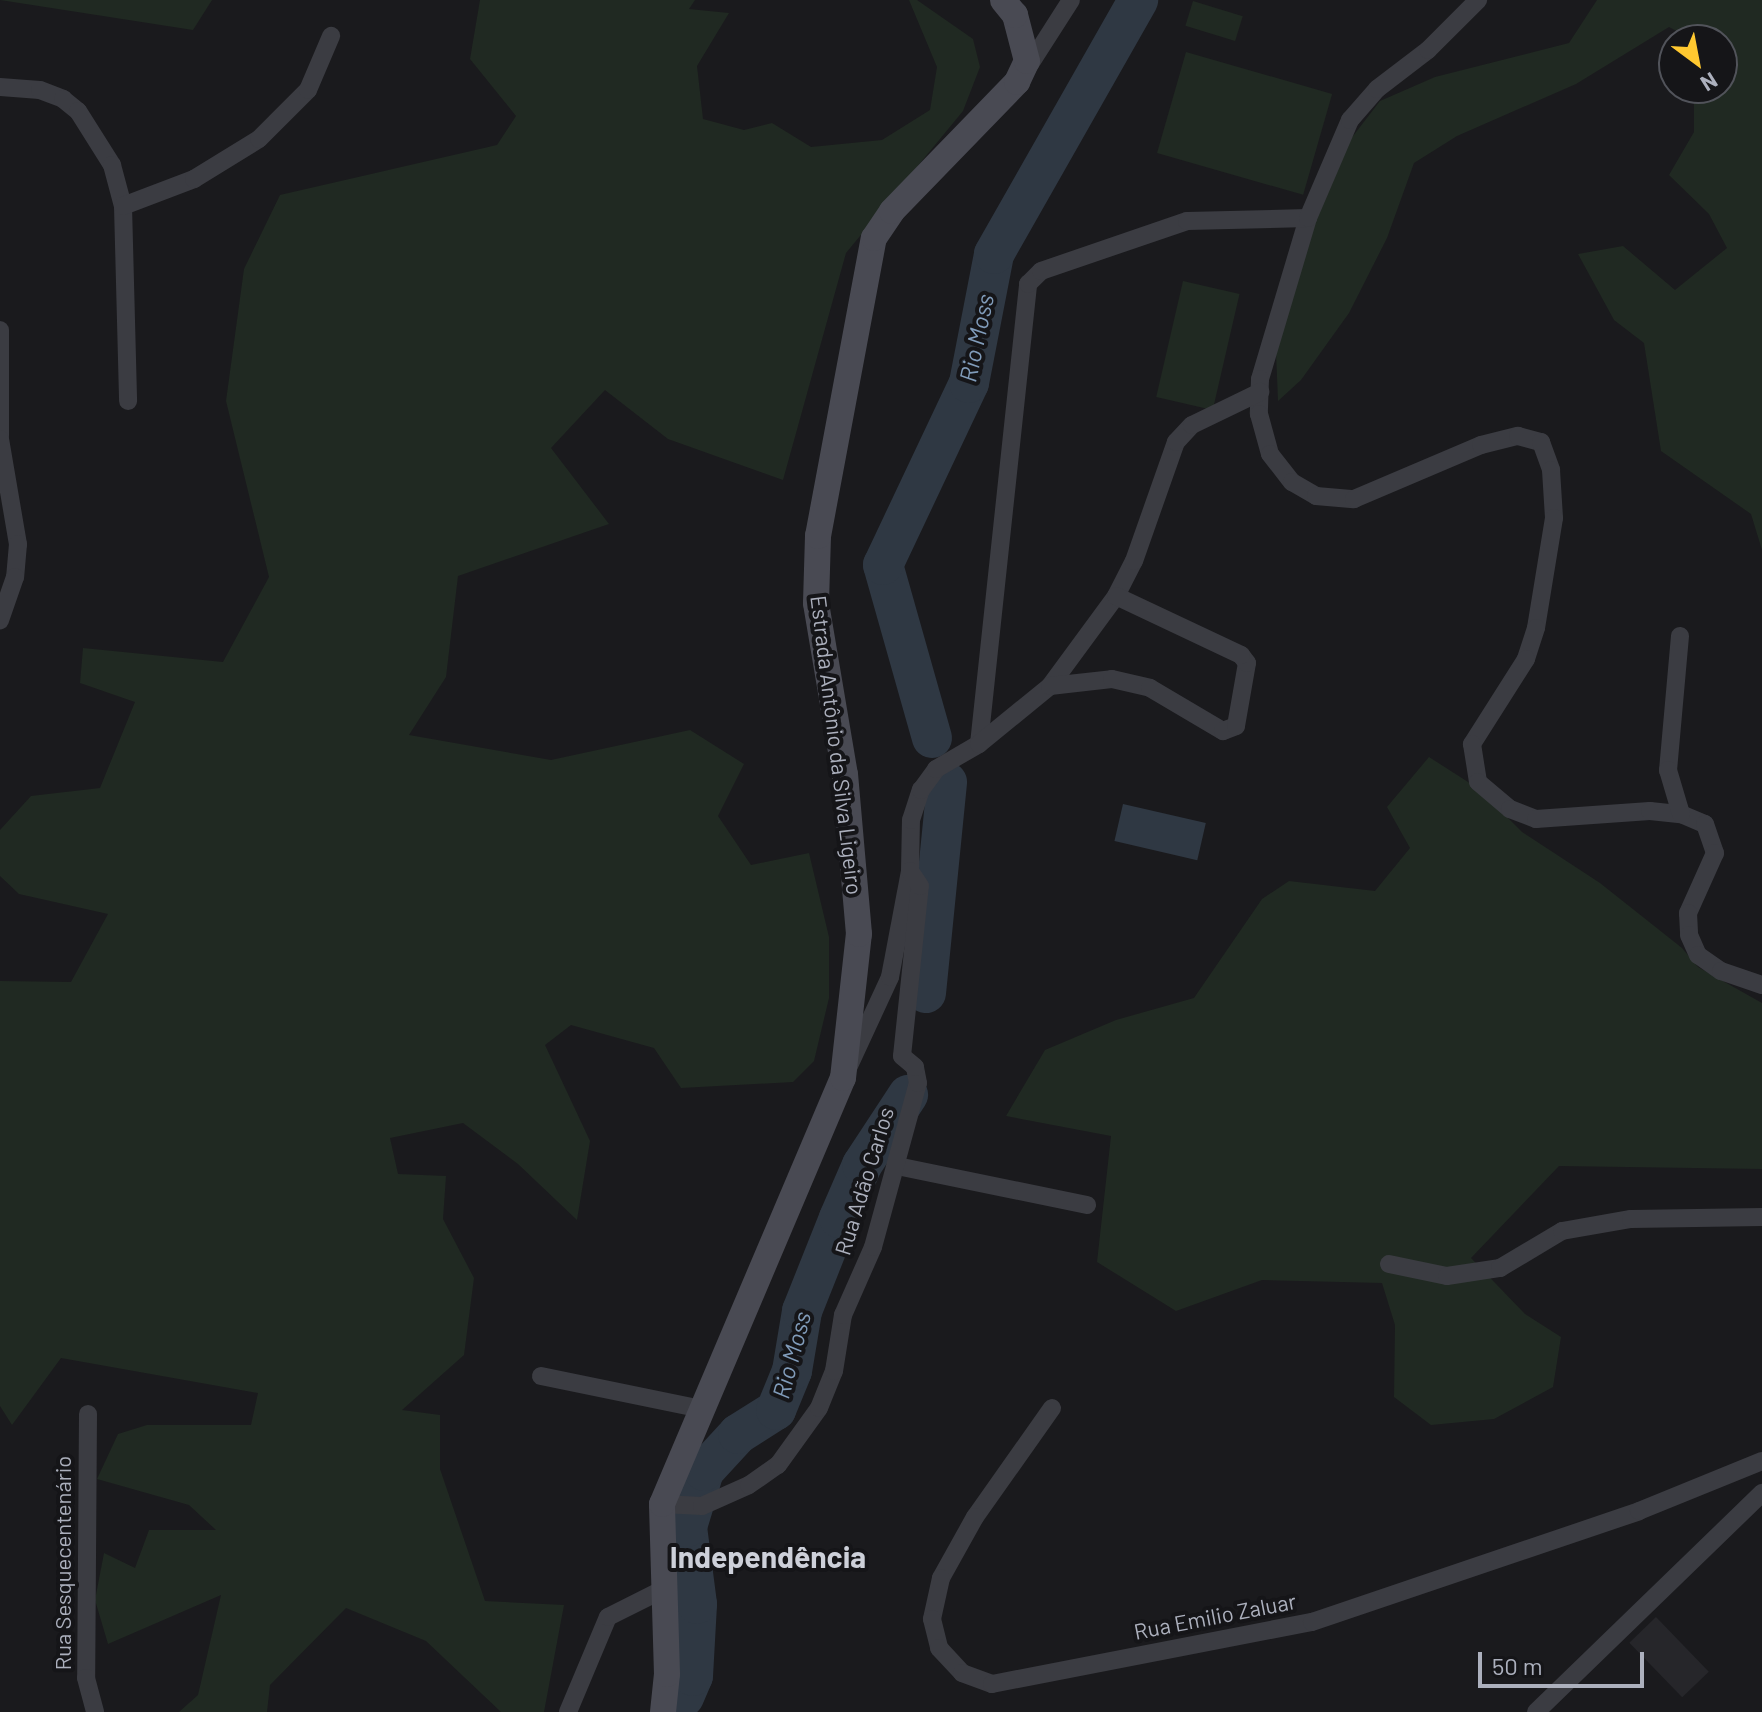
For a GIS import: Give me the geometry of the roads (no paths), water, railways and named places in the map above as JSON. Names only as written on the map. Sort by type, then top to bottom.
[{"type":"street","points":[[1003,0],[1015,15],[1027,61],[1017,82]]},
{"type":"street","points":[[1017,82],[1071,0]]},
{"type":"street","points":[[1478,0],[1428,50],[1377,89],[1350,120],[1308,218],[1260,392],[1259,414],[1270,454],[1292,482],[1316,496],[1354,499],[1481,445],[1518,436],[1541,442],[1551,470],[1554,518],[1536,628],[1526,659],[1472,744],[1478,782],[1510,809],[1536,819],[1681,814],[1705,824],[1714,838],[1715,853],[1688,913],[1689,935],[1698,955],[1721,971],[1762,985]]},
{"type":"street","points":[[123,206],[194,179],[259,139],[308,90],[331,36]]},
{"type":"street","name":"Estrada Antônio da Silva Ligeiro","points":[[663,1712],[666,1588],[660,1557],[662,1504],[843,1078],[859,934],[845,775],[816,603],[818,536],[874,238],[892,211],[1017,82]]},
{"type":"street","points":[[0,87],[40,90],[78,111],[112,165],[123,206],[128,401]]},
{"type":"street","points":[[979,744],[1028,284],[1041,271],[1187,221],[1308,218]]},
{"type":"street","points":[[0,330],[0,438],[18,544],[15,577],[0,620]]},
{"type":"street","points":[[843,1078],[890,977],[910,871],[911,820],[921,790],[936,769],[979,744],[1050,686],[1116,596],[1134,561],[1176,442],[1192,425],[1260,392]]},
{"type":"street","points":[[1050,686],[1112,679],[1150,688],[1223,731],[1236,726],[1247,663],[1241,655],[1116,596]]},
{"type":"street","points":[[1680,636],[1668,770],[1681,814]]},
{"type":"street","name":"Rua Adão Carlos","points":[[662,1504],[702,1506],[749,1485],[778,1465],[819,1408],[834,1371],[843,1315],[873,1247],[918,1083],[915,1067],[902,1056],[920,886],[910,871]]},
{"type":"street","points":[[897,1166],[1087,1205]]},
{"type":"street","points":[[1389,1264],[1447,1276],[1500,1268],[1562,1231],[1631,1219],[1762,1217]]},
{"type":"street","points":[[541,1376],[702,1409]]},
{"type":"street","name":"Rua Emilio Zaluar","points":[[1052,1408],[975,1517],[938,1592],[932,1619],[939,1648],[962,1673],[992,1684],[1312,1622],[1639,1511],[1762,1461]]},
{"type":"street","name":"Rua Sesquecentenário","points":[[88,1414],[86,1678],[95,1712]]},
{"type":"street","points":[[1536,1712],[1762,1493]]},
{"type":"street","points":[[568,1712],[608,1617],[666,1588]]},
{"type":"water","points":[[1123,804],[1206,823],[1197,860],[1114,841]]},
{"type":"waterway","name":"Rio Moss","points":[[932,738],[883,565],[969,383],[994,254],[1138,0]]},
{"type":"waterway","name":"Rio Moss","points":[[926,993],[947,782]]},
{"type":"waterway","name":"Rio Moss","points":[[684,1697],[693,1676],[697,1604],[687,1527],[704,1471],[738,1434],[776,1410],[792,1371],[802,1311],[839,1218],[862,1165],[908,1095]]},
{"type":"district","name":"Independência","points":[[768,1556]]}]
